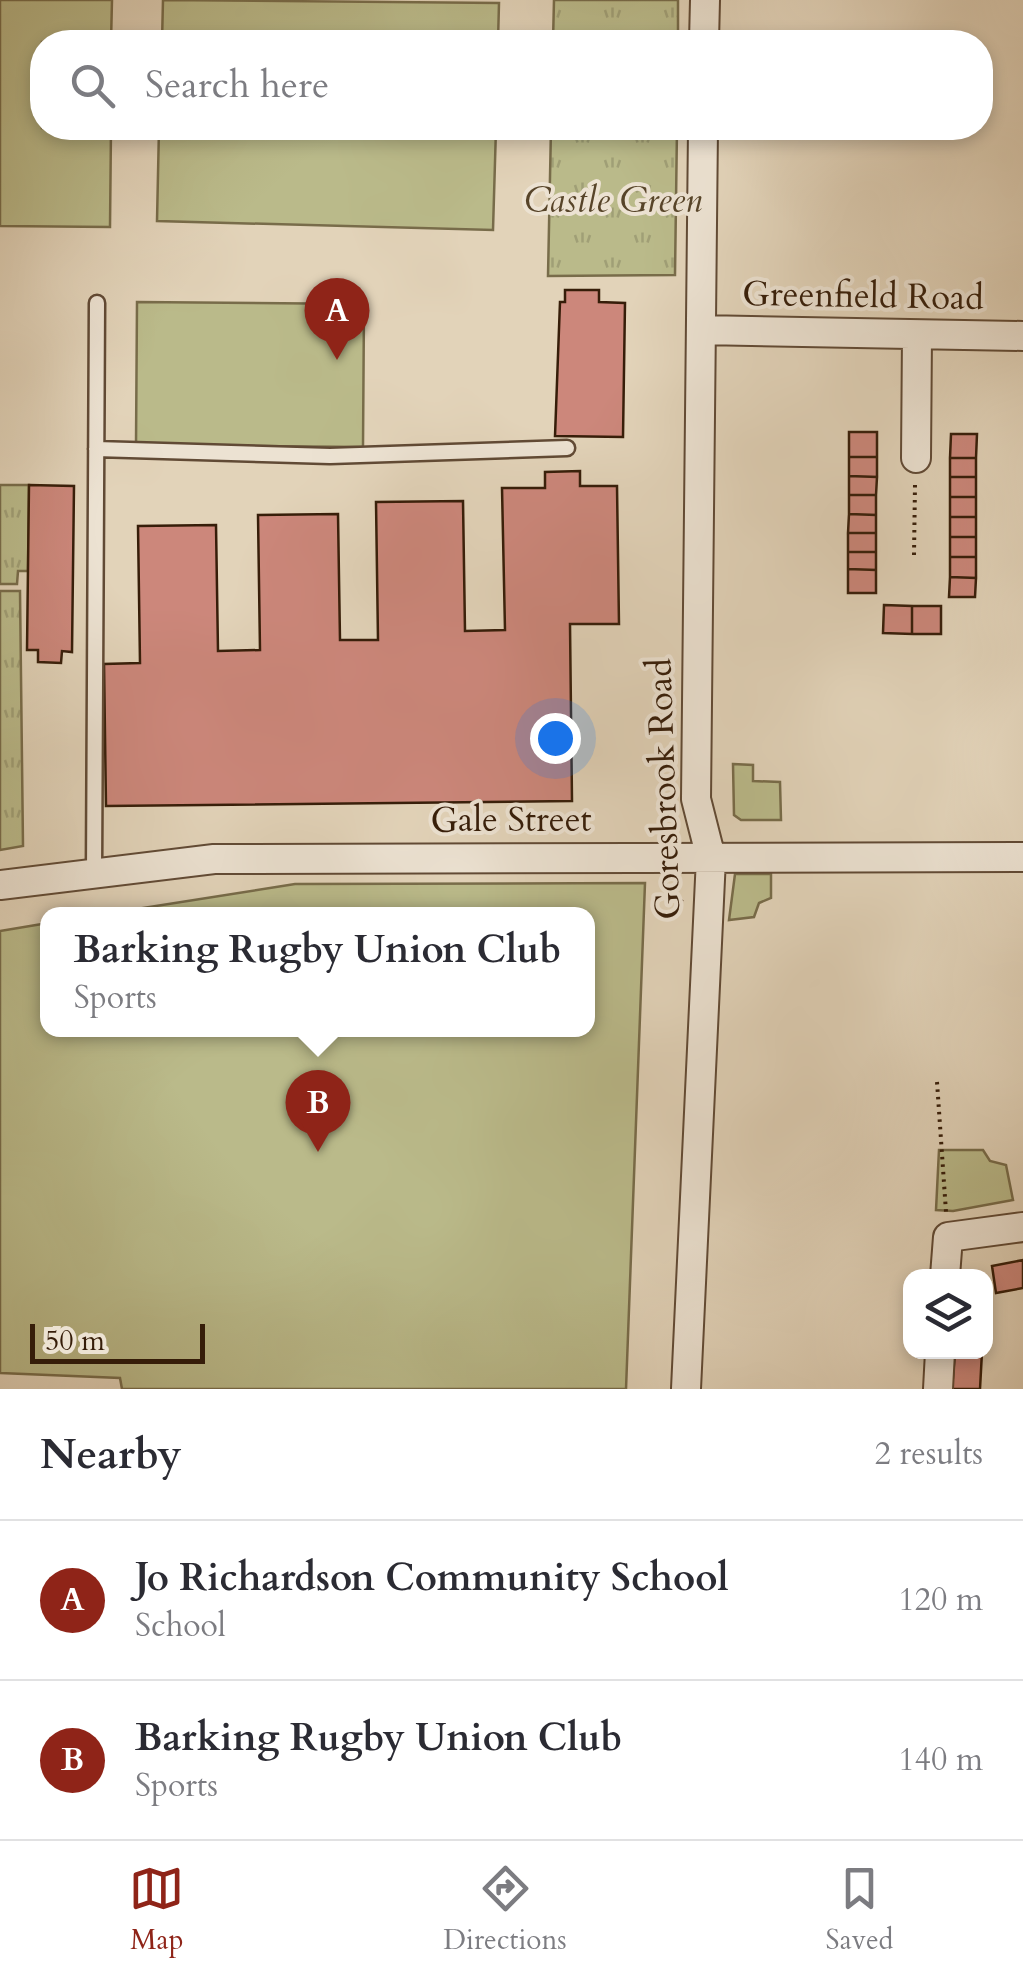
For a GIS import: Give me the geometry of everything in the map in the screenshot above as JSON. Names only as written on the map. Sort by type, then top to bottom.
[{"type":"street","points":[[704,30],[705,0]]},
{"type":"street","name":"Goresbrook Road","points":[[686,1389],[711,858],[696,799],[703,140]]},
{"type":"street","name":"Greenfield Road","points":[[701,330],[1023,336]]},
{"type":"street","points":[[916,458],[917,336]]},
{"type":"street","name":"Gale Street","points":[[0,884],[214,860],[1023,857]]},
{"type":"street","points":[[946,1269],[948,1238],[1023,1227]]},
{"type":"street","points":[[938,1389],[940,1359]]},
{"type":"lane","points":[[94,872],[96,303]]},
{"type":"lane","points":[[96,449],[330,456],[466,448],[567,448]]},
{"type":"path","points":[[914,555],[916,458]]},
{"type":"path","points":[[937,1082],[948,1238]]},
{"type":"green space","points":[[0,0],[112,0],[111,30],[30,30],[30,140],[111,140],[110,227],[0,226]]},
{"type":"green space","points":[[163,0],[499,3],[498,30],[162,30]]},
{"type":"green space","points":[[554,0],[678,0],[678,30],[553,30]]},
{"type":"green space","points":[[159,140],[496,140],[493,230],[157,221]]},
{"type":"green space","name":"Castle Green","points":[[551,140],[677,140],[675,275],[548,276]]},
{"type":"green space","points":[[137,302],[364,304],[363,447],[136,445]]},
{"type":"green space","points":[[0,485],[29,485],[28,571],[18,571],[17,584],[0,584]]},
{"type":"green space","points":[[0,591],[20,591],[23,846],[0,850]]},
{"type":"green space","points":[[733,764],[753,765],[753,781],[780,782],[781,820],[741,820],[734,815]]},
{"type":"green space","points":[[735,874],[771,874],[771,898],[759,903],[754,917],[729,920]]},
{"type":"green space","points":[[645,883],[626,1389],[122,1389],[120,1378],[0,1373],[0,931],[40,924],[40,1037],[595,1037],[595,907],[149,907],[295,884]]},
{"type":"green space","points":[[939,1150],[983,1150],[990,1161],[1006,1165],[1013,1200],[953,1211],[936,1210]]},
{"type":"building","points":[[565,290],[599,290],[599,302],[625,303],[623,437],[555,436],[560,302],[565,302]]},
{"type":"building","points":[[849,432],[877,432],[877,457],[849,457]]},
{"type":"building","points":[[951,434],[977,434],[976,458],[950,458]]},
{"type":"building","points":[[849,457],[877,457],[877,477],[849,476]]},
{"type":"building","points":[[950,458],[976,458],[976,477],[950,477]]},
{"type":"building","points":[[580,471],[580,486],[617,486],[619,624],[570,624],[572,801],[106,806],[104,664],[140,663],[138,526],[216,525],[218,651],[260,650],[258,515],[338,514],[340,640],[378,640],[376,502],[463,501],[465,631],[505,630],[502,488],[545,488],[545,472]]},
{"type":"building","points":[[849,476],[877,477],[876,495],[849,495]]},
{"type":"building","points":[[950,477],[976,477],[976,497],[950,497]]},
{"type":"building","points":[[29,485],[74,486],[72,652],[62,651],[61,663],[38,662],[38,650],[27,650]]},
{"type":"building","points":[[849,495],[876,495],[876,515],[849,514]]},
{"type":"building","points":[[950,497],[976,497],[976,517],[950,517]]},
{"type":"building","points":[[849,514],[876,515],[876,533],[848,533]]},
{"type":"building","points":[[950,517],[976,517],[976,537],[950,537]]},
{"type":"building","points":[[848,533],[876,533],[876,552],[848,552]]},
{"type":"building","points":[[950,537],[976,537],[976,557],[950,557]]},
{"type":"building","points":[[848,552],[876,552],[876,570],[848,569]]},
{"type":"building","points":[[950,557],[976,557],[976,578],[950,577]]},
{"type":"building","points":[[848,569],[876,570],[876,593],[848,593]]},
{"type":"building","points":[[950,577],[976,578],[975,597],[949,597]]},
{"type":"building","points":[[884,605],[912,606],[912,634],[883,633]]},
{"type":"building","points":[[912,606],[941,606],[941,634],[912,634]]},
{"type":"building","points":[[1023,1260],[1023,1288],[996,1293],[992,1266]]},
{"type":"building","points":[[954,1359],[982,1359],[980,1389],[952,1389]]},
{"type":"place","name":"Jo Richardson Community School","points":[[337,360]]},
{"type":"place","name":"Barking Rugby Union Club","points":[[318,1152]]}]
